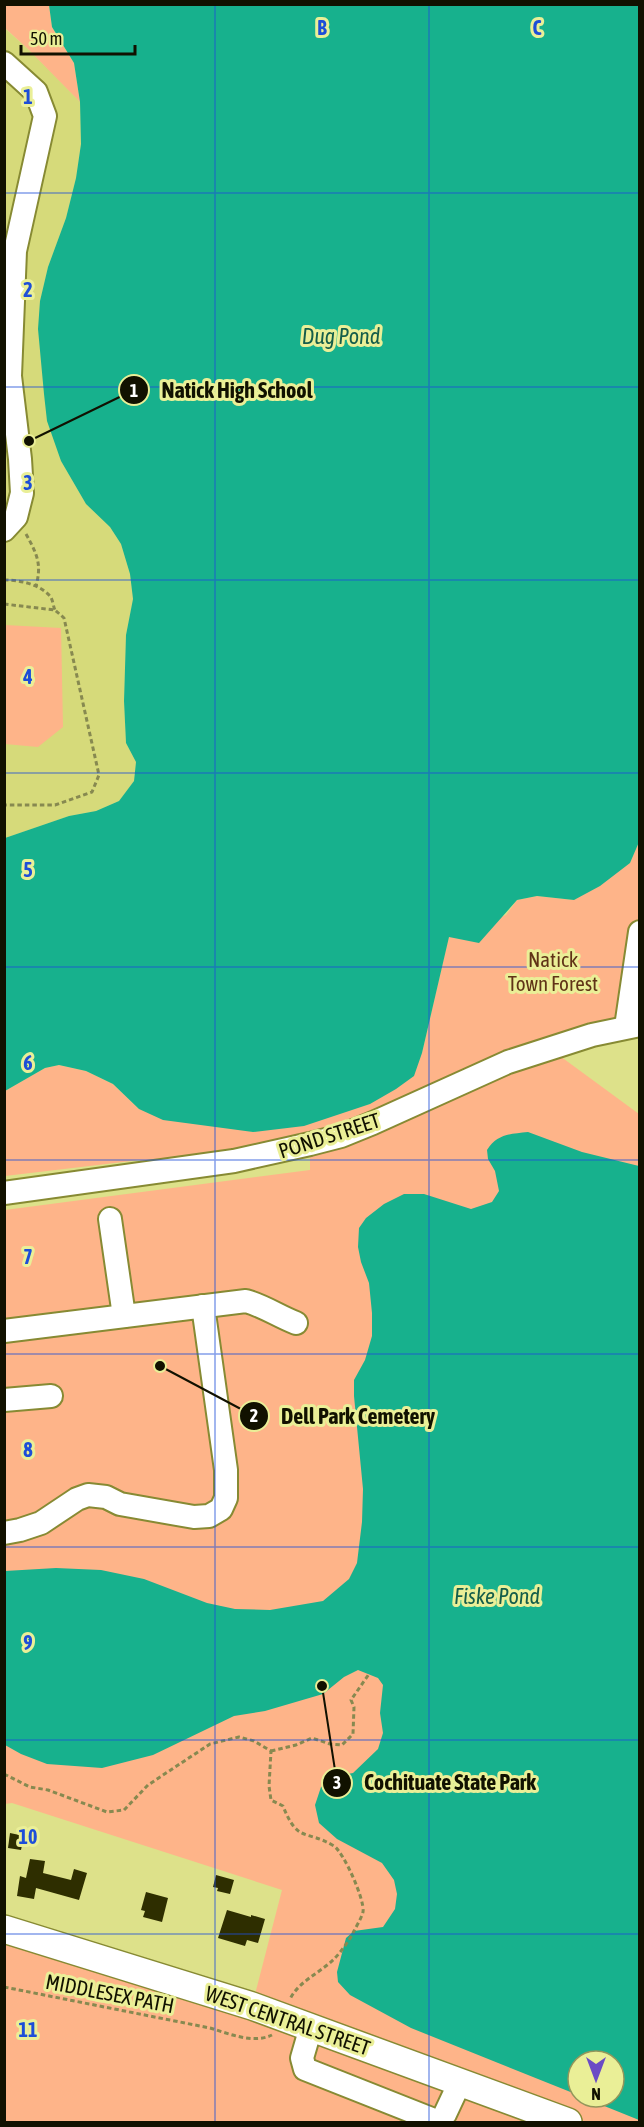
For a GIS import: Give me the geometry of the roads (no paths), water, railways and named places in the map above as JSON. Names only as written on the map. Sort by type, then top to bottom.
[{"type":"main road","name":"WEST CENTRAL STREET","points":[[4,1929],[218,1995],[568,2122]]},
{"type":"street","points":[[4,63],[36,92],[45,116],[15,251],[9,376],[22,493],[13,529]]},
{"type":"street","points":[[633,1026],[639,932]]},
{"type":"street","name":"POND STREET","points":[[4,1193],[234,1161],[341,1136],[508,1062],[581,1039],[633,1026]]},
{"type":"street","points":[[110,1219],[124,1316]]},
{"type":"street","points":[[4,1331],[246,1301],[264,1306],[296,1323]]},
{"type":"street","points":[[4,1533],[41,1523],[77,1499],[88,1495],[106,1497],[120,1504],[194,1516],[208,1516],[220,1509],[226,1498],[226,1470],[203,1306]]},
{"type":"street","points":[[4,1400],[51,1396]]},
{"type":"street","points":[[311,2027],[302,2058],[305,2069],[434,2120],[441,2119],[445,2114],[460,2082]]},
{"type":"water","name":"Dug Pond","points":[[49,5],[639,5],[639,842],[630,863],[600,886],[574,900],[537,896],[517,900],[479,943],[449,937],[422,1053],[414,1076],[370,1104],[304,1126],[253,1132],[163,1120],[139,1109],[113,1084],[86,1071],[59,1065],[45,1068],[5,1091],[5,838],[69,816],[96,811],[119,801],[134,781],[136,762],[126,743],[124,701],[126,635],[133,599],[130,574],[121,544],[110,527],[86,504],[61,461],[47,421],[38,329],[40,301],[48,267],[66,218],[76,178],[81,144],[80,102],[74,63],[52,27]]},
{"type":"water","name":"Fiske Pond","points":[[528,1132],[582,1152],[639,1166],[639,2120],[612,2109],[626,2109],[626,2049],[566,2049],[566,2090],[411,2028],[350,1995],[338,1982],[337,1972],[346,1938],[354,1931],[383,1927],[395,1909],[397,1894],[394,1880],[382,1863],[337,1839],[319,1823],[315,1805],[321,1787],[337,1776],[353,1773],[378,1749],[383,1733],[380,1713],[383,1685],[378,1678],[358,1670],[344,1677],[323,1694],[265,1711],[234,1716],[153,1755],[102,1768],[47,1764],[5,1745],[5,1571],[56,1568],[101,1570],[144,1579],[207,1603],[235,1609],[270,1610],[323,1601],[349,1579],[357,1563],[363,1489],[354,1380],[365,1360],[372,1336],[369,1283],[358,1247],[359,1228],[366,1218],[384,1204],[404,1194],[424,1194],[471,1209],[492,1202],[499,1191],[487,1150],[495,1141],[510,1134]]},
{"type":"place","name":"Natick High School","points":[[29,441]]},
{"type":"place","name":"Dell Park Cemetery","points":[[160,1366]]},
{"type":"place","name":"Cochituate State Park","points":[[322,1686]]},
{"type":"park label","name":"Natick Town Forest","points":[[553,971]]}]
